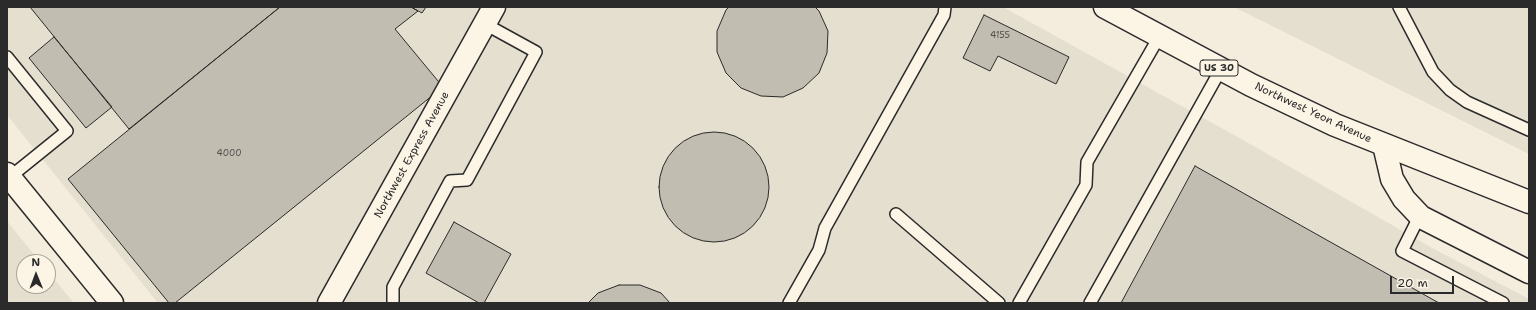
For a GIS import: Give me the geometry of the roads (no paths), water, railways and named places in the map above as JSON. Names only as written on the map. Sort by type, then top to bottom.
[{"type":"main road","name":"Northwest Yeon Avenue","points":[[1105,7],[1221,69],[1335,125],[1529,202]]},
{"type":"main road","name":"Northwest Express Avenue","points":[[329,303],[489,15]]},
{"type":"main road","points":[[1384,145],[1392,179],[1404,199],[1420,215],[1529,272]]},
{"type":"main road","points":[[8,176],[106,300]]},
{"type":"lane","points":[[789,303],[819,250],[825,228],[944,15],[946,7]]},
{"type":"lane","points":[[1399,7],[1433,72],[1450,90],[1467,102],[1529,130]]},
{"type":"lane","points":[[393,303],[393,287],[450,181],[467,180],[536,52],[489,15]]},
{"type":"lane","points":[[1019,303],[1086,185],[1087,162],[1159,36]]},
{"type":"lane","points":[[7,57],[67,131],[8,176]]},
{"type":"lane","points":[[1090,303],[1221,69]]},
{"type":"lane","points":[[896,214],[999,303]]},
{"type":"lane","points":[[1420,215],[1402,250],[1503,303]]}]
